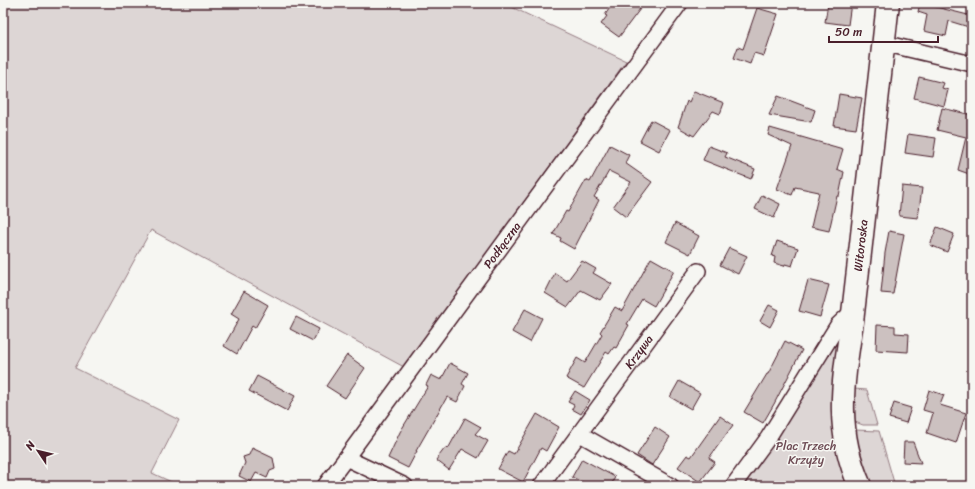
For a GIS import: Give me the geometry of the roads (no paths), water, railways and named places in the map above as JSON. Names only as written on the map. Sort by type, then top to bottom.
[{"type":"main road","name":"Witoroska","points":[[860,486],[849,458],[843,430],[844,380],[888,3]]},
{"type":"street","name":"Podłączna","points":[[325,486],[680,3]]},
{"type":"street","points":[[883,44],[972,64]]},
{"type":"street","name":"Krzywa","points":[[541,486],[698,271]]},
{"type":"street","points":[[733,486],[768,438],[838,325],[853,311]]},
{"type":"street","points":[[580,434],[671,486]]},
{"type":"street","points":[[346,458],[405,486]]},
{"type":"park label","name":"Plac Trzech Krzyży","points":[[806,453]]}]
